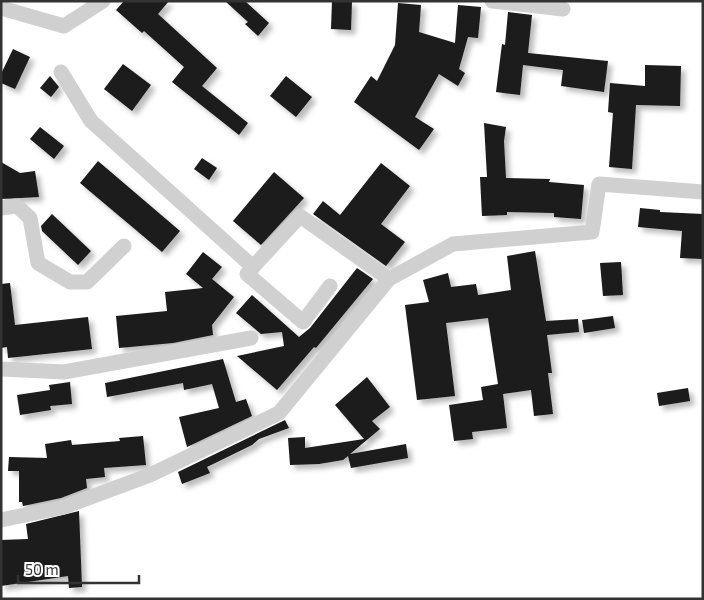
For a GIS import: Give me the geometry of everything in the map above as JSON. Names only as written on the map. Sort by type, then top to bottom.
[{"type":"street","points":[[1,8],[64,26],[103,1]]},
{"type":"street","points":[[492,1],[563,9]]},
{"type":"street","points":[[61,72],[91,121],[253,267]]},
{"type":"street","points":[[1,520],[64,507],[150,475],[279,413],[389,279],[453,244],[592,232],[599,184],[703,192]]},
{"type":"street","points":[[1,208],[17,206],[30,218],[38,263],[70,282],[87,282],[124,246]]},
{"type":"street","points":[[330,286],[303,322],[247,274],[300,216],[389,279]]},
{"type":"street","points":[[1,369],[64,372],[251,338]]},
{"type":"building","points":[[124,1],[169,1],[158,14],[217,68],[202,86],[248,123],[239,135],[172,82],[184,67],[144,31],[142,33],[116,10]]},
{"type":"building","points":[[225,1],[245,1],[269,23],[258,36],[245,24],[248,22]]},
{"type":"building","points":[[332,1],[352,1],[351,30],[331,29]]},
{"type":"building","points":[[398,3],[421,5],[419,32],[455,43],[458,5],[481,7],[478,38],[468,37],[459,69],[465,73],[458,86],[439,74],[415,117],[434,129],[419,150],[354,102],[371,76],[377,81],[395,45]]},
{"type":"building","points":[[508,12],[532,15],[528,53],[608,61],[604,92],[561,86],[563,70],[523,65],[520,95],[496,92],[502,44],[505,45]]},
{"type":"building","points":[[13,49],[30,57],[15,89],[1,83],[1,74]]},
{"type":"building","points":[[123,64],[151,85],[132,111],[104,89]]},
{"type":"building","points":[[645,65],[681,66],[680,106],[636,105],[632,169],[609,167],[613,113],[608,112],[610,83],[645,86]]},
{"type":"building","points":[[50,76],[59,87],[51,97],[40,88]]},
{"type":"building","points":[[286,76],[312,97],[296,117],[270,96]]},
{"type":"building","points":[[484,123],[506,127],[504,141],[506,178],[550,179],[549,182],[584,185],[581,219],[554,217],[554,213],[507,212],[507,215],[482,216],[480,177],[487,177]]},
{"type":"building","points":[[40,127],[64,146],[54,159],[30,139]]},
{"type":"building","points":[[202,158],[217,168],[209,180],[194,169]]},
{"type":"building","points":[[98,161],[180,231],[162,252],[80,183]]},
{"type":"building","points":[[1,162],[20,173],[35,171],[39,197],[1,199]]},
{"type":"building","points":[[381,163],[410,186],[381,224],[405,242],[386,266],[313,214],[323,201],[340,215]]},
{"type":"building","points":[[274,172],[304,198],[261,245],[233,221]]},
{"type":"building","points":[[640,208],[660,210],[660,212],[703,214],[703,259],[680,258],[682,231],[638,227]]},
{"type":"building","points":[[52,214],[91,251],[78,265],[42,231],[41,226]]},
{"type":"building","points":[[535,251],[546,321],[578,319],[579,332],[547,335],[552,373],[548,373],[553,414],[534,416],[531,390],[503,394],[507,428],[472,432],[473,439],[454,441],[449,405],[483,400],[481,387],[498,384],[488,318],[446,323],[455,396],[417,400],[405,305],[429,302],[423,280],[448,273],[451,287],[476,284],[478,295],[511,290],[507,256]]},
{"type":"building","points":[[203,252],[222,267],[212,279],[234,297],[212,325],[213,335],[173,343],[119,348],[116,316],[167,311],[165,292],[203,288],[186,274]]},
{"type":"building","points":[[621,262],[623,295],[603,296],[600,263]]},
{"type":"building","points":[[357,268],[373,279],[316,348],[314,347],[277,390],[237,356],[284,346],[282,332],[261,334],[236,313],[252,295],[299,337],[310,328]]},
{"type":"building","points":[[10,283],[15,325],[88,317],[92,349],[8,358],[7,347],[1,348],[1,284]]},
{"type":"building","points":[[613,316],[615,328],[584,333],[582,320]]},
{"type":"building","points":[[223,359],[236,402],[246,399],[252,416],[187,447],[179,417],[219,408],[212,384],[184,390],[183,383],[107,397],[105,383]]},
{"type":"building","points":[[367,377],[390,407],[372,421],[380,429],[350,454],[406,444],[408,458],[351,468],[348,456],[343,460],[319,464],[290,465],[288,438],[305,437],[305,448],[364,439],[335,405]]},
{"type":"building","points":[[70,382],[72,404],[50,406],[51,410],[20,415],[17,395],[50,390],[49,385]]},
{"type":"building","points":[[688,388],[690,401],[659,406],[657,393]]},
{"type":"building","points":[[285,420],[289,428],[259,439],[252,445],[207,467],[210,473],[182,484],[178,472]]},
{"type":"building","points":[[143,436],[146,465],[104,468],[105,477],[86,479],[87,488],[61,498],[23,506],[22,502],[19,502],[19,471],[8,471],[9,457],[47,458],[45,444],[71,440],[72,445],[120,441],[119,438]]},
{"type":"building","points":[[79,511],[82,587],[69,588],[68,576],[1,586],[1,540],[28,539],[26,524]]}]
